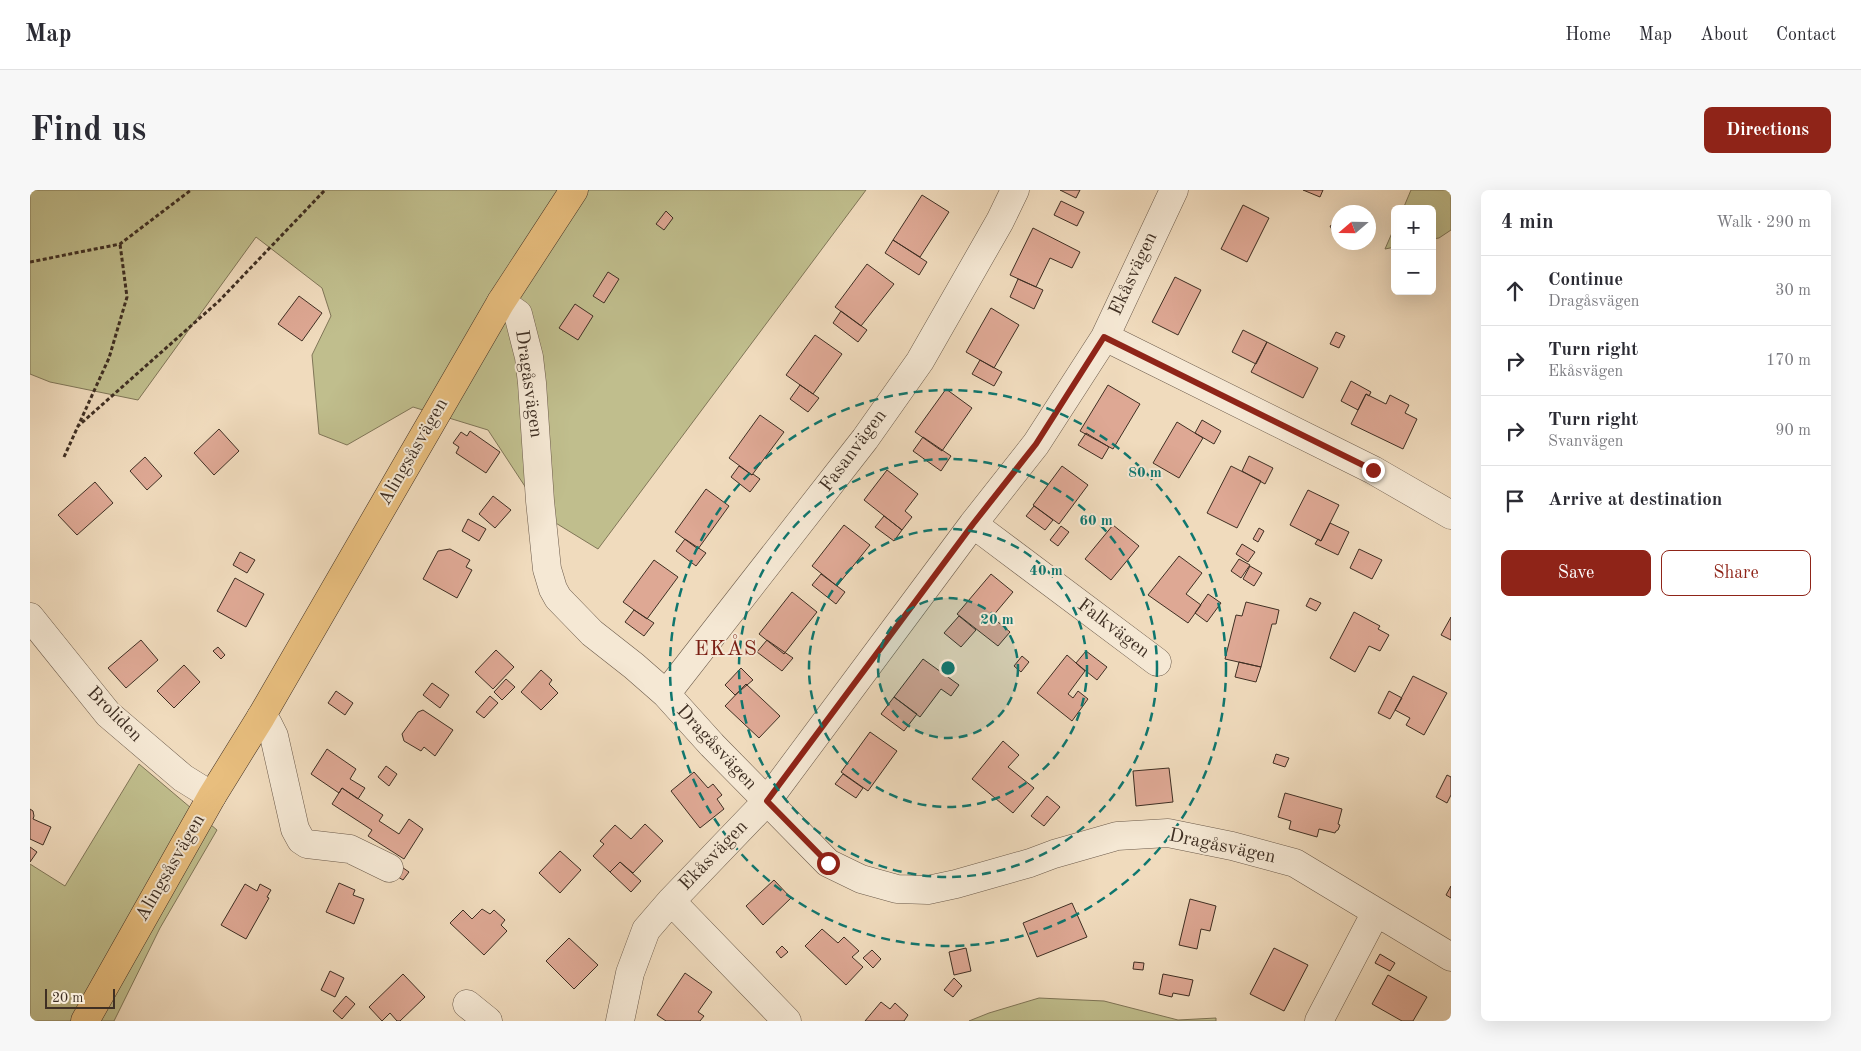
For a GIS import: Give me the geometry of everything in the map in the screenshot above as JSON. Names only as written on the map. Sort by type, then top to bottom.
[{"type":"main road","name":"Alingsåsvägen","points":[[85,1021],[212,796],[261,717],[501,302],[574,190]]},
{"type":"street","name":"Fasanvägen","points":[[666,694],[865,439],[920,361],[1000,221],[1015,190]]},
{"type":"street","name":"Ekåsvägen","points":[[620,1021],[630,973],[646,930],[671,901],[767,801],[973,524],[1036,444],[1104,337],[1174,190]]},
{"type":"street","name":"Dragåsvägen","points":[[501,302],[518,314],[529,357],[548,569],[553,589],[566,608],[592,633],[666,694],[828,863],[861,879],[897,890],[928,890],[1030,864],[1054,854],[1117,836],[1168,833],[1232,846],[1296,863],[1451,957]]},
{"type":"street","points":[[1104,337],[1365,466],[1451,515]]},
{"type":"street","name":"Falkvägen","points":[[973,524],[1157,662]]},
{"type":"street","name":"Broliden","points":[[30,617],[108,714],[183,778],[212,796]]},
{"type":"street","points":[[261,717],[268,724],[274,736],[295,829],[301,840],[307,844],[350,849],[389,868]]},
{"type":"street","name":"Ekåsvägen","points":[[671,901],[788,1021]]},
{"type":"street","points":[[1318,1021],[1376,912]]},
{"type":"street","points":[[467,1004],[488,1021]]},
{"type":"path","points":[[30,262],[120,244],[191,190]]},
{"type":"path","points":[[77,427],[219,301],[325,190]]},
{"type":"path","points":[[64,457],[109,358],[127,297],[120,244]]},
{"type":"shaded area","points":[[30,190],[866,190],[598,549],[533,509],[528,491],[488,430],[413,407],[347,445],[319,434],[312,355],[331,316],[322,288],[256,237],[138,400],[50,382],[30,374]]},
{"type":"shaded area","points":[[1411,190],[1451,190],[1451,230],[1436,238],[1436,205],[1405,205]]},
{"type":"shaded area","points":[[1391,235],[1391,248],[1385,249]]},
{"type":"shaded area","points":[[139,764],[217,830],[160,928],[114,1021],[30,1021],[30,864],[65,886]]},
{"type":"shaded area","points":[[1039,998],[1104,1001],[1178,1020],[1216,1018],[1216,1021],[969,1021]]},
{"type":"building","points":[[1060,190],[1080,190],[1076,198]]},
{"type":"building","points":[[1303,190],[1323,190],[1320,197]]},
{"type":"building","points":[[922,195],[949,212],[920,257],[893,240]]},
{"type":"building","points":[[1061,201],[1084,212],[1077,226],[1054,215]]},
{"type":"building","points":[[1243,205],[1269,218],[1247,262],[1221,249]]},
{"type":"building","points":[[666,211],[673,218],[664,230],[656,224]]},
{"type":"building","points":[[1033,228],[1080,252],[1072,268],[1050,258],[1036,287],[1010,275]]},
{"type":"building","points":[[893,240],[927,262],[919,275],[885,253]]},
{"type":"building","points":[[867,264],[894,284],[861,326],[835,307]]},
{"type":"building","points":[[608,272],[619,279],[604,303],[593,296]]},
{"type":"building","points":[[1175,277],[1201,290],[1178,335],[1152,322]]},
{"type":"building","points":[[1018,279],[1043,290],[1034,309],[1010,297]]},
{"type":"building","points":[[299,296],[322,313],[302,341],[278,324]]},
{"type":"building","points":[[575,304],[593,316],[578,340],[559,328]]},
{"type":"building","points":[[991,308],[1019,325],[994,368],[966,352]]},
{"type":"building","points":[[841,311],[867,330],[858,342],[833,323]]},
{"type":"building","points":[[1243,330],[1267,342],[1256,364],[1232,352]]},
{"type":"building","points":[[1336,332],[1345,336],[1339,348],[1330,344]]},
{"type":"building","points":[[815,335],[842,354],[813,394],[786,375]]},
{"type":"building","points":[[1267,342],[1318,368],[1303,398],[1251,372]]},
{"type":"building","points":[[980,360],[1002,372],[994,386],[972,374]]},
{"type":"building","points":[[1351,381],[1371,392],[1369,396],[1366,394],[1358,410],[1341,401]]},
{"type":"building","points":[[800,385],[819,398],[808,412],[790,399]]},
{"type":"building","points":[[1108,385],[1140,404],[1113,449],[1080,431]]},
{"type":"building","points":[[946,389],[972,408],[942,451],[915,432]]},
{"type":"building","points":[[1366,394],[1386,404],[1390,395],[1409,405],[1405,413],[1417,419],[1403,449],[1351,424]]},
{"type":"building","points":[[760,415],[784,432],[752,475],[729,458]]},
{"type":"building","points":[[1202,420],[1221,431],[1214,444],[1195,433]]},
{"type":"building","points":[[1177,422],[1203,438],[1179,478],[1153,463]]},
{"type":"building","points":[[219,429],[239,451],[214,475],[194,453]]},
{"type":"building","points":[[470,431],[500,452],[486,473],[456,453],[459,447],[453,443],[461,432],[467,436]]},
{"type":"building","points":[[1086,433],[1109,447],[1102,459],[1078,445]]},
{"type":"building","points":[[923,437],[951,456],[941,471],[913,451]]},
{"type":"building","points":[[1249,456],[1273,468],[1265,484],[1242,471]]},
{"type":"building","points":[[145,457],[162,476],[147,490],[130,471]]},
{"type":"building","points":[[739,466],[760,479],[750,492],[731,477]]},
{"type":"building","points":[[1062,466],[1088,485],[1059,524],[1033,505]]},
{"type":"building","points":[[1231,466],[1261,481],[1237,528],[1207,513]]},
{"type":"building","points":[[887,470],[918,494],[905,511],[912,517],[902,530],[864,500]]},
{"type":"building","points":[[95,482],[113,503],[77,535],[58,515]]},
{"type":"building","points":[[706,489],[729,506],[698,549],[675,532]]},
{"type":"building","points":[[1308,490],[1339,505],[1321,541],[1290,525]]},
{"type":"building","points":[[493,496],[511,510],[495,528],[479,514]]},
{"type":"building","points":[[1034,506],[1053,520],[1045,530],[1026,516]]},
{"type":"building","points":[[884,516],[902,530],[894,541],[875,527]]},
{"type":"building","points":[[468,519],[486,529],[479,541],[462,531]]},
{"type":"building","points":[[1330,523],[1349,532],[1338,555],[1315,544],[1318,539],[1321,541]]},
{"type":"building","points":[[844,525],[870,545],[837,586],[812,566]]},
{"type":"building","points":[[1113,525],[1139,546],[1111,580],[1085,559]]},
{"type":"building","points":[[1061,526],[1069,532],[1058,546],[1050,540]]},
{"type":"building","points":[[1259,528],[1264,531],[1258,542],[1253,539]]},
{"type":"building","points":[[685,539],[706,553],[696,566],[676,551]]},
{"type":"building","points":[[1242,544],[1255,552],[1248,562],[1236,554]]},
{"type":"building","points":[[450,549],[470,560],[466,567],[472,570],[457,598],[423,579],[438,551]]},
{"type":"building","points":[[1359,549],[1382,560],[1372,579],[1350,568]]},
{"type":"building","points":[[240,552],[255,560],[247,573],[233,565]]},
{"type":"building","points":[[1179,556],[1202,573],[1186,594],[1201,605],[1188,623],[1148,595]]},
{"type":"building","points":[[1239,559],[1250,565],[1241,578],[1231,571]]},
{"type":"building","points":[[654,560],[678,577],[647,619],[623,602]]},
{"type":"building","points":[[1250,566],[1262,573],[1254,586],[1243,579]]},
{"type":"building","points":[[821,574],[845,592],[836,604],[812,585]]},
{"type":"building","points":[[991,574],[1013,592],[992,617],[1010,632],[998,646],[957,614]]},
{"type":"building","points":[[235,578],[264,594],[246,627],[217,611]]},
{"type":"building","points":[[792,592],[817,612],[784,654],[759,634]]},
{"type":"building","points":[[1208,594],[1221,603],[1207,622],[1195,613]]},
{"type":"building","points":[[1310,598],[1321,603],[1316,611],[1306,606]]},
{"type":"building","points":[[1246,602],[1279,610],[1276,624],[1272,624],[1261,667],[1225,659],[1236,615],[1242,616]]},
{"type":"building","points":[[634,610],[654,623],[644,636],[625,622]]},
{"type":"building","points":[[1354,612],[1380,626],[1378,629],[1389,635],[1380,651],[1369,646],[1355,672],[1330,658]]},
{"type":"building","points":[[959,616],[976,630],[961,647],[944,633]]},
{"type":"building","points":[[1451,617],[1451,640],[1441,635]]},
{"type":"building","points":[[141,640],[158,660],[126,688],[108,668]]},
{"type":"building","points":[[767,640],[793,658],[782,671],[757,652]]},
{"type":"building","points":[[218,647],[225,655],[221,659],[213,651]]},
{"type":"building","points":[[496,650],[514,667],[493,689],[475,672]]},
{"type":"building","points":[[1086,651],[1107,667],[1097,680],[1076,663]]},
{"type":"building","points":[[1067,655],[1085,671],[1068,694],[1073,698],[1078,691],[1088,699],[1072,721],[1037,693]]},
{"type":"building","points":[[1022,656],[1029,662],[1021,672],[1014,666]]},
{"type":"building","points":[[923,659],[959,685],[951,696],[941,689],[920,717],[894,697]]},
{"type":"building","points":[[1239,662],[1261,667],[1256,682],[1235,677]]},
{"type":"building","points":[[184,665],[200,682],[174,708],[157,691]]},
{"type":"building","points":[[741,668],[753,680],[735,695],[725,685]]},
{"type":"building","points":[[541,670],[552,680],[549,684],[558,693],[541,710],[521,692]]},
{"type":"building","points":[[1413,676],[1447,693],[1424,735],[1406,725],[1410,718],[1395,710]]},
{"type":"building","points":[[506,679],[515,687],[502,700],[494,692]]},
{"type":"building","points":[[432,683],[449,695],[440,708],[423,695]]},
{"type":"building","points":[[746,684],[780,716],[759,738],[725,706]]},
{"type":"building","points":[[336,691],[353,703],[345,715],[328,703]]},
{"type":"building","points":[[1389,691],[1402,698],[1390,719],[1378,713]]},
{"type":"building","points":[[490,696],[498,703],[484,718],[476,712]]},
{"type":"building","points":[[894,697],[917,714],[904,731],[881,714]]},
{"type":"building","points":[[423,710],[453,730],[435,756],[424,747],[421,751],[404,741],[402,734],[418,712]]},
{"type":"building","points":[[870,732],[897,751],[868,791],[841,772]]},
{"type":"building","points":[[1003,741],[1019,755],[1008,767],[1034,788],[1013,813],[972,779]]},
{"type":"building","points":[[327,749],[356,769],[350,779],[365,788],[358,799],[342,788],[339,793],[311,774]]},
{"type":"building","points":[[1276,754],[1289,758],[1285,767],[1273,763]]},
{"type":"building","points":[[386,766],[397,774],[389,786],[378,777]]},
{"type":"building","points":[[1169,768],[1173,802],[1136,806],[1133,771]]},
{"type":"building","points":[[694,772],[708,788],[713,784],[722,795],[717,799],[724,809],[700,828],[671,791]]},
{"type":"building","points":[[843,774],[863,788],[856,798],[835,784]]},
{"type":"building","points":[[1447,775],[1451,777],[1451,795],[1447,803],[1436,797]]},
{"type":"building","points":[[342,788],[383,815],[379,821],[399,834],[409,819],[423,829],[404,859],[368,836],[372,830],[332,804]]},
{"type":"building","points":[[1285,793],[1342,809],[1338,830],[1335,833],[1319,829],[1317,837],[1289,829],[1291,821],[1278,817]]},
{"type":"building","points":[[1047,796],[1060,807],[1044,826],[1031,816]]},
{"type":"building","points":[[30,809],[33,811],[33,819],[51,827],[43,845],[30,839]]},
{"type":"building","points":[[645,824],[663,841],[633,873],[620,862],[610,872],[593,856],[604,844],[600,841],[615,825],[631,839]]},
{"type":"building","points":[[30,847],[37,852],[30,862]]},
{"type":"building","points":[[560,851],[581,870],[560,893],[539,873]]},
{"type":"building","points":[[620,862],[641,881],[631,892],[610,872]]},
{"type":"building","points":[[396,863],[409,872],[403,880],[390,872]]},
{"type":"building","points":[[774,880],[791,898],[763,925],[746,906]]},
{"type":"building","points":[[339,883],[355,890],[353,895],[364,899],[354,924],[326,912]]},
{"type":"building","points":[[245,884],[257,891],[260,884],[271,890],[267,897],[269,898],[246,939],[221,925]]},
{"type":"building","points":[[1451,886],[1451,898],[1446,895]]},
{"type":"building","points":[[1190,899],[1216,906],[1210,931],[1201,929],[1197,949],[1179,945]]},
{"type":"building","points":[[1072,903],[1087,937],[1037,957],[1023,923]]},
{"type":"building","points":[[482,909],[490,914],[494,910],[505,920],[501,925],[507,931],[484,955],[450,923],[463,910],[472,919]]},
{"type":"building","points":[[822,929],[838,943],[844,937],[859,951],[852,957],[863,967],[846,985],[805,946]]},
{"type":"building","points":[[569,938],[598,965],[574,989],[546,961]]},
{"type":"building","points":[[782,946],[788,952],[781,958],[776,952]]},
{"type":"building","points":[[966,948],[971,971],[954,975],[949,952]]},
{"type":"building","points":[[1274,948],[1308,965],[1284,1011],[1250,994]]},
{"type":"building","points":[[872,950],[881,959],[873,968],[863,958]]},
{"type":"building","points":[[1380,954],[1395,963],[1390,971],[1375,963]]},
{"type":"building","points":[[1134,962],[1144,963],[1143,970],[1133,969]]},
{"type":"building","points":[[330,971],[344,978],[335,997],[321,990]]},
{"type":"building","points":[[685,973],[712,992],[698,1012],[704,1016],[700,1021],[666,1021],[657,1015]]},
{"type":"building","points":[[403,974],[425,997],[400,1021],[397,1021],[390,1013],[382,1021],[369,1007]]},
{"type":"building","points":[[1163,974],[1193,980],[1189,996],[1173,993],[1172,997],[1159,994]]},
{"type":"building","points":[[1388,975],[1427,997],[1413,1021],[1402,1021],[1372,1004]]},
{"type":"building","points":[[954,978],[962,986],[953,997],[944,990]]},
{"type":"building","points":[[346,996],[355,1004],[342,1019],[333,1011]]},
{"type":"building","points":[[881,1002],[890,1009],[895,1003],[908,1015],[904,1021],[865,1021]]},
{"type":"district","name":"EKÅS","points":[[726,649]]},
{"type":"route","points":[[828,863],[767,801],[973,524],[1036,444],[1104,337],[1373,470]]}]
